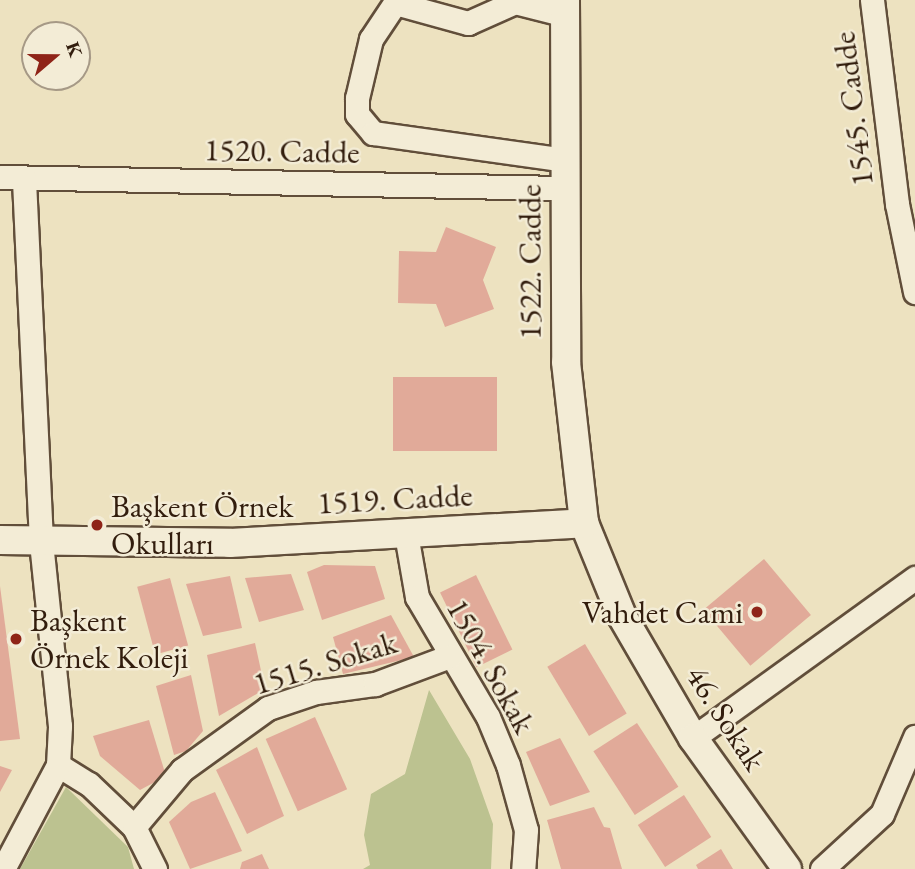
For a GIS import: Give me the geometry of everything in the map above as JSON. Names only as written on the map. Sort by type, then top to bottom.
[{"type":"street","name":"1545. Cadde","points":[[872,0],[897,204],[915,292]]},
{"type":"street","points":[[564,160],[373,133],[357,114],[357,98],[371,39],[396,1],[468,23],[515,2],[565,7]]},
{"type":"street","name":"1522. Cadde","points":[[565,7],[566,362],[584,523]]},
{"type":"street","name":"1520. Cadde","points":[[0,177],[564,188]]},
{"type":"street","points":[[3,869],[58,765],[60,726],[41,541],[24,177]]},
{"type":"street","name":"1519. Cadde","points":[[0,540],[230,543],[584,523]]},
{"type":"street","name":"46. Sokak","points":[[584,523],[622,616],[693,738],[787,869]]},
{"type":"street","name":"1504. Sokak","points":[[406,534],[417,597],[488,717],[508,765],[526,830],[523,869]]},
{"type":"street","points":[[693,738],[915,578]]},
{"type":"street","name":"1515. Sokak","points":[[134,827],[182,770],[268,708],[316,692],[375,684],[450,656]]},
{"type":"street","points":[[822,869],[882,814],[915,737]]},
{"type":"street","points":[[58,765],[89,785],[134,827],[155,869]]},
{"type":"green space","points":[[429,690],[470,759],[493,824],[491,869],[363,869],[370,865],[364,835],[371,794],[405,774]]},
{"type":"green space","points":[[66,787],[128,847],[134,869],[20,869]]},
{"type":"building","points":[[446,227],[496,247],[483,280],[494,309],[445,327],[436,304],[398,303],[399,251],[436,252]]},
{"type":"building","points":[[393,377],[497,377],[497,451],[393,451]]},
{"type":"building","name":"Vahdet Cami","points":[[764,559],[811,615],[750,666],[703,610]]},
{"type":"building","points":[[324,565],[375,566],[385,599],[322,620],[307,572]]},
{"type":"building","points":[[291,574],[304,610],[259,622],[245,578]]},
{"type":"building","points":[[476,575],[512,650],[476,667],[440,593]]},
{"type":"building","points":[[230,576],[242,628],[203,636],[186,584]]},
{"type":"building","points":[[170,578],[188,646],[155,654],[137,587]]},
{"type":"building","points":[[0,586],[20,739],[0,741]]},
{"type":"building","points":[[391,615],[414,657],[343,674],[333,637]]},
{"type":"building","points":[[255,643],[265,689],[219,716],[207,655]]},
{"type":"building","points":[[585,644],[627,713],[589,736],[547,667]]},
{"type":"building","points":[[191,675],[203,731],[186,751],[174,755],[156,686]]},
{"type":"building","points":[[315,717],[347,789],[298,811],[266,739]]},
{"type":"building","points":[[149,720],[166,776],[140,790],[100,756],[93,736]]},
{"type":"building","points":[[637,723],[678,787],[635,815],[593,751]]},
{"type":"building","points":[[560,738],[590,792],[550,806],[526,752]]},
{"type":"building","points":[[257,747],[284,816],[247,834],[216,770]]},
{"type":"building","points":[[0,766],[12,770],[0,792]]},
{"type":"building","points":[[215,792],[242,851],[190,869],[169,822],[191,802]]},
{"type":"building","points":[[684,795],[711,837],[665,867],[638,825]]},
{"type":"building","points":[[594,807],[604,827],[610,828],[622,869],[561,869],[547,820]]},
{"type":"building","points":[[721,849],[733,869],[698,869],[696,865]]},
{"type":"building","points":[[262,854],[269,869],[240,869],[242,862]]},
{"type":"place","name":"Başkent Örnek Okulları","points":[[97,525]]},
{"type":"place","name":"Vahdet Cami","points":[[757,612]]},
{"type":"place","name":"Başkent Örnek Koleji","points":[[16,639]]}]
